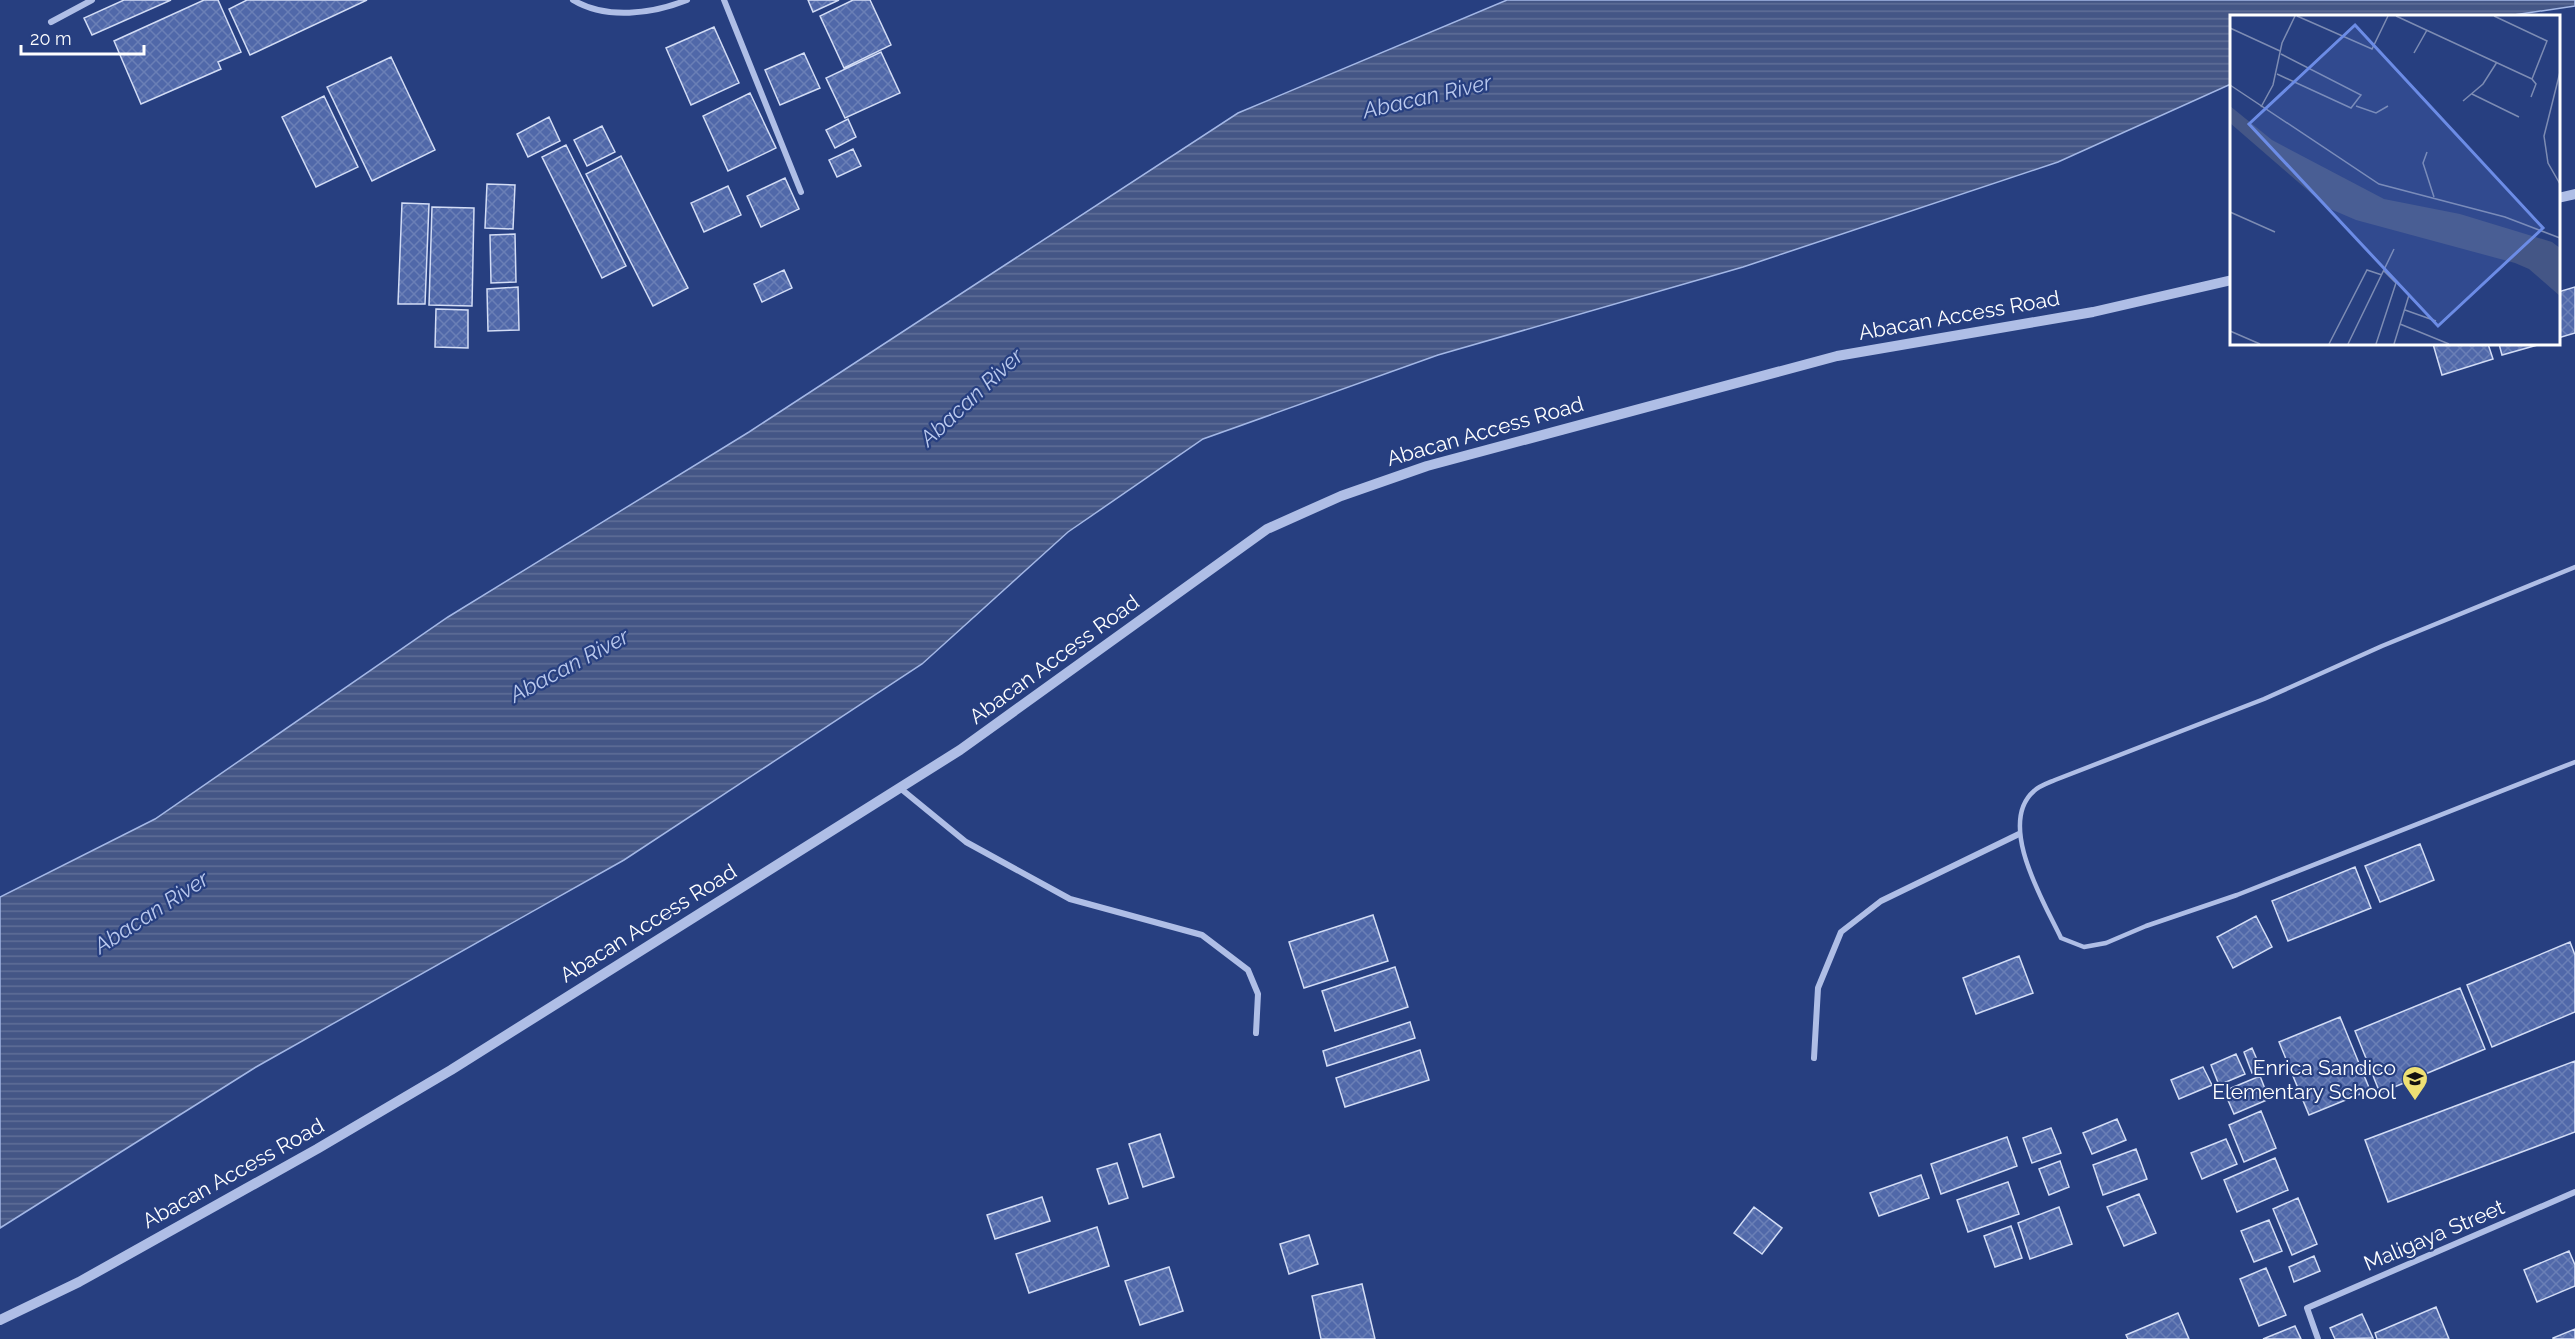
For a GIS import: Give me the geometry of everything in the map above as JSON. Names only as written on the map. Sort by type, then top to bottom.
[{"type":"street","points":[[51,21],[92,0]]},
{"type":"street","points":[[573,0],[591,9],[633,13],[648,12],[687,0]]},
{"type":"street","points":[[724,0],[801,192]]},
{"type":"street","points":[[2560,198],[2575,194]]},
{"type":"street","name":"Abacan Access Road","points":[[0,1320],[89,1276],[306,1155],[440,1076],[960,750],[1267,529],[1341,496],[1427,466],[1837,356],[2093,312],[2230,280]]},
{"type":"street","points":[[900,788],[966,842],[1070,899],[1202,935],[1248,970],[1258,994],[1256,1033]]},
{"type":"street","points":[[1814,1058],[1818,988],[1841,932],[1881,901],[2019,834]]},
{"type":"street","name":"Maligaya Street","points":[[2319,1339],[2307,1308],[2575,1192]]},
{"type":"lane","points":[[2575,567],[2382,646],[2264,699],[2055,780],[2033,791],[2022,812],[2019,834],[2024,860],[2061,938],[2084,947],[2106,943],[2146,926],[2237,895],[2575,762]]},
{"type":"water","name":"Abacan River","points":[[1507,0],[2575,0],[2575,6],[2514,15],[2230,15],[2230,84],[2058,162],[1743,267],[1438,355],[1203,439],[1068,532],[922,664],[624,860],[256,1067],[0,1228],[0,897],[155,819],[448,617],[749,432],[1238,113]]},
{"type":"building","points":[[124,0],[171,0],[92,35],[84,18]]},
{"type":"building","points":[[204,0],[218,0],[241,52],[218,62],[221,69],[141,104],[114,41]]},
{"type":"building","points":[[247,0],[367,0],[250,55],[229,9]]},
{"type":"building","points":[[808,0],[839,0],[813,12]]},
{"type":"building","points":[[853,0],[870,0],[891,45],[844,68],[820,16]]},
{"type":"building","points":[[714,27],[739,83],[691,105],[666,48]]},
{"type":"building","points":[[881,52],[900,93],[845,118],[826,78]]},
{"type":"building","points":[[804,53],[820,88],[780,105],[765,70]]},
{"type":"building","points":[[391,57],[435,150],[372,181],[327,87]]},
{"type":"building","points":[[750,93],[776,148],[728,171],[703,116]]},
{"type":"building","points":[[324,96],[358,167],[316,187],[282,117]]},
{"type":"building","points":[[549,117],[560,141],[528,157],[517,134]]},
{"type":"building","points":[[848,119],[856,137],[835,148],[826,130]]},
{"type":"building","points":[[602,126],[615,152],[587,166],[574,140]]},
{"type":"building","points":[[566,145],[626,266],[602,278],[542,157]]},
{"type":"building","points":[[853,149],[861,166],[837,177],[829,160]]},
{"type":"building","points":[[621,156],[688,288],[653,306],[586,174]]},
{"type":"building","points":[[785,178],[799,209],[761,227],[747,196]]},
{"type":"building","points":[[487,184],[515,185],[513,229],[485,228]]},
{"type":"building","points":[[728,186],[741,215],[704,232],[691,203]]},
{"type":"building","points":[[402,203],[429,204],[425,304],[398,304]]},
{"type":"building","points":[[432,207],[474,208],[472,306],[429,305]]},
{"type":"building","points":[[515,234],[516,282],[491,283],[490,235]]},
{"type":"building","points":[[784,270],[792,288],[762,302],[754,284]]},
{"type":"building","points":[[518,287],[519,330],[488,331],[487,289]]},
{"type":"building","points":[[2575,287],[2575,333],[2560,337],[2560,291]]},
{"type":"building","points":[[436,309],[468,310],[468,348],[435,347]]},
{"type":"building","points":[[2433,345],[2488,345],[2493,359],[2442,375]]},
{"type":"building","points":[[2499,345],[2537,345],[2502,355]]},
{"type":"building","points":[[2420,844],[2434,880],[2380,902],[2365,866]]},
{"type":"building","points":[[2355,867],[2371,908],[2288,941],[2272,901]]},
{"type":"building","points":[[1373,915],[1388,961],[1304,988],[1289,942]]},
{"type":"building","points":[[2256,916],[2272,947],[2233,968],[2217,937]]},
{"type":"building","points":[[2570,942],[2575,955],[2575,1012],[2492,1047],[2467,985]]},
{"type":"building","points":[[2019,956],[2033,993],[1976,1014],[1963,978]]},
{"type":"building","points":[[1395,967],[1408,1007],[1335,1031],[1322,991]]},
{"type":"building","points":[[2460,988],[2485,1049],[2380,1093],[2355,1031]]},
{"type":"building","points":[[2340,1017],[2370,1090],[2309,1115],[2279,1042]]},
{"type":"building","points":[[1410,1022],[1415,1038],[1327,1066],[1323,1051]]},
{"type":"building","points":[[2252,1048],[2261,1069],[2252,1073],[2244,1052]]},
{"type":"building","points":[[1420,1050],[1429,1080],[1345,1107],[1336,1078]]},
{"type":"building","points":[[2236,1054],[2245,1074],[2219,1085],[2211,1065]]},
{"type":"building","points":[[2575,1061],[2575,1132],[2388,1202],[2365,1140]]},
{"type":"building","points":[[2203,1067],[2212,1085],[2179,1099],[2171,1080]]},
{"type":"building","points":[[2260,1076],[2269,1099],[2234,1114],[2224,1091]]},
{"type":"building","points":[[2261,1111],[2276,1148],[2244,1162],[2229,1125]]},
{"type":"building","points":[[2117,1119],[2126,1140],[2092,1154],[2083,1133]]},
{"type":"building","points":[[2051,1128],[2061,1153],[2032,1163],[2023,1138]]},
{"type":"building","points":[[1160,1134],[1174,1177],[1143,1187],[1129,1144]]},
{"type":"building","points":[[2007,1137],[2017,1166],[1941,1194],[1931,1164]]},
{"type":"building","points":[[2226,1139],[2237,1164],[2202,1179],[2191,1153]]},
{"type":"building","points":[[2136,1149],[2147,1179],[2103,1195],[2093,1165]]},
{"type":"building","points":[[2275,1158],[2288,1190],[2237,1212],[2224,1180]]},
{"type":"building","points":[[2060,1161],[2069,1187],[2049,1195],[2039,1169]]},
{"type":"building","points":[[1117,1163],[1128,1198],[1109,1204],[1097,1169]]},
{"type":"building","points":[[1921,1175],[1929,1198],[1879,1216],[1870,1193]]},
{"type":"building","points":[[2008,1182],[2019,1214],[1968,1232],[1957,1200]]},
{"type":"building","points":[[2139,1194],[2156,1233],[2124,1246],[2107,1207]]},
{"type":"building","points":[[1042,1197],[1050,1221],[995,1239],[987,1215]]},
{"type":"building","points":[[2298,1198],[2317,1244],[2292,1255],[2273,1209]]},
{"type":"building","points":[[1754,1207],[1782,1228],[1762,1254],[1734,1233]]},
{"type":"building","points":[[2059,1207],[2072,1244],[2030,1259],[2018,1223]]},
{"type":"building","points":[[2269,1220],[2282,1251],[2254,1262],[2241,1231]]},
{"type":"building","points":[[2011,1226],[2022,1258],[1995,1267],[1984,1236]]},
{"type":"building","points":[[1097,1227],[1109,1266],[1029,1293],[1016,1254]]},
{"type":"building","points":[[1309,1235],[1318,1264],[1289,1274],[1280,1244]]},
{"type":"building","points":[[2569,1251],[2575,1265],[2575,1286],[2537,1302],[2524,1270]]},
{"type":"building","points":[[2314,1256],[2320,1271],[2294,1282],[2289,1267]]},
{"type":"building","points":[[1169,1267],[1183,1311],[1140,1325],[1125,1281]]},
{"type":"building","points":[[2266,1268],[2286,1315],[2259,1326],[2240,1279]]},
{"type":"building","points":[[1362,1284],[1375,1339],[1321,1339],[1312,1296]]},
{"type":"building","points":[[2436,1307],[2449,1339],[2377,1339],[2375,1333]]},
{"type":"building","points":[[2178,1313],[2189,1339],[2128,1339],[2126,1335]]},
{"type":"building","points":[[2362,1314],[2373,1338],[2335,1339],[2330,1328]]},
{"type":"building","points":[[2295,1326],[2301,1339],[2263,1339]]},
{"type":"building","points":[[2575,1329],[2575,1339],[2553,1339],[2553,1338]]},
{"type":"place","name":"Enrica Sandico Elementary School","points":[[2415,1102]]}]
